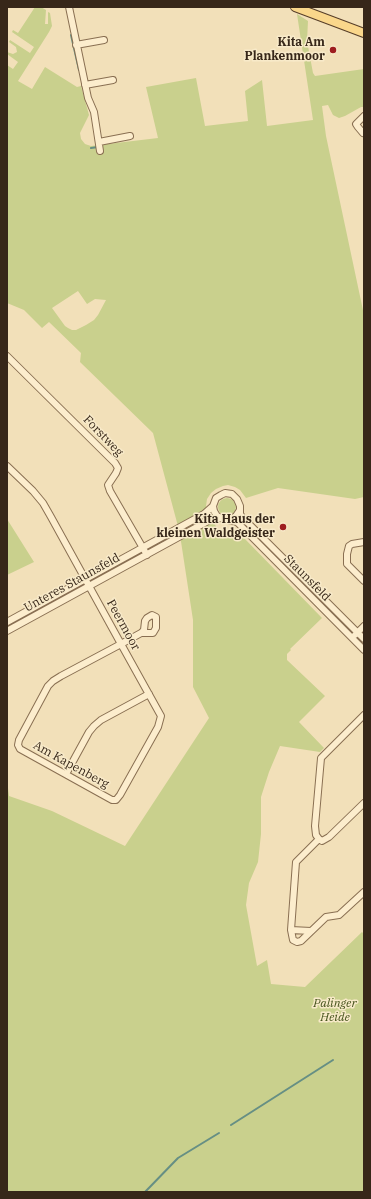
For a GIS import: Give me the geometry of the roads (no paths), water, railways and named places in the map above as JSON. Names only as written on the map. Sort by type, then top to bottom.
[{"type":"main road","points":[[295,7],[364,33]]},
{"type":"street","points":[[69,7],[85,86],[94,112],[100,151]]},
{"type":"street","points":[[76,45],[104,40]]},
{"type":"street","points":[[85,86],[112,80]]},
{"type":"street","points":[[364,116],[356,124],[364,133]]},
{"type":"street","points":[[99,142],[130,136]]},
{"type":"street","name":"Forstweg","points":[[7,356],[116,463],[118,468],[108,485],[143,548]]},
{"type":"street","name":"Peermoor","points":[[7,466],[33,491],[43,503],[161,716],[160,721],[120,795],[116,800],[112,800]]},
{"type":"street","name":"Unteres Staunsfeld","points":[[7,622],[204,514],[213,506],[216,498],[221,495],[230,494],[238,499],[240,503],[240,510]]},
{"type":"street","points":[[213,506],[215,513],[220,518],[228,520],[236,516],[240,510]]},
{"type":"street","name":"Staunsfeld","points":[[240,510],[242,517],[364,639]]},
{"type":"street","name":"Unteres Staunsfeld","points":[[7,631],[208,521],[214,518],[220,518]]},
{"type":"street","name":"Staunsfeld","points":[[228,520],[234,520],[237,522],[364,650]]},
{"type":"street","points":[[364,542],[352,544],[349,546],[346,554],[348,564],[364,581]]},
{"type":"street","points":[[143,548],[147,555]]},
{"type":"street","points":[[352,638],[364,626]]},
{"type":"street","points":[[121,644],[141,633]]},
{"type":"street","name":"Am Kapenberg","points":[[112,800],[20,749],[18,744],[48,686],[53,681],[121,644]]},
{"type":"street","points":[[66,774],[89,732],[94,726],[101,720],[149,694]]},
{"type":"street","points":[[319,839],[316,835],[315,826],[321,758],[364,715]]},
{"type":"street","points":[[364,803],[329,837],[322,840],[319,839],[296,862],[291,930],[293,940],[297,942],[303,939],[326,917],[340,915],[364,892]]},
{"type":"street","points":[[291,930],[311,931]]},
{"type":"waterway","points":[[71,35],[79,70]]},
{"type":"waterway","points":[[91,148],[98,147]]},
{"type":"waterway","points":[[231,1125],[333,1060]]},
{"type":"waterway","points":[[145,1192],[178,1158],[219,1133]]},
{"type":"place","name":"Kita Am Plankenmoor","points":[[333,50]]},
{"type":"place","name":"Kita Haus der kleinen Waldgeister","points":[[283,527]]},
{"type":"park label","name":"Palinger Heide","points":[[335,1011]]}]
